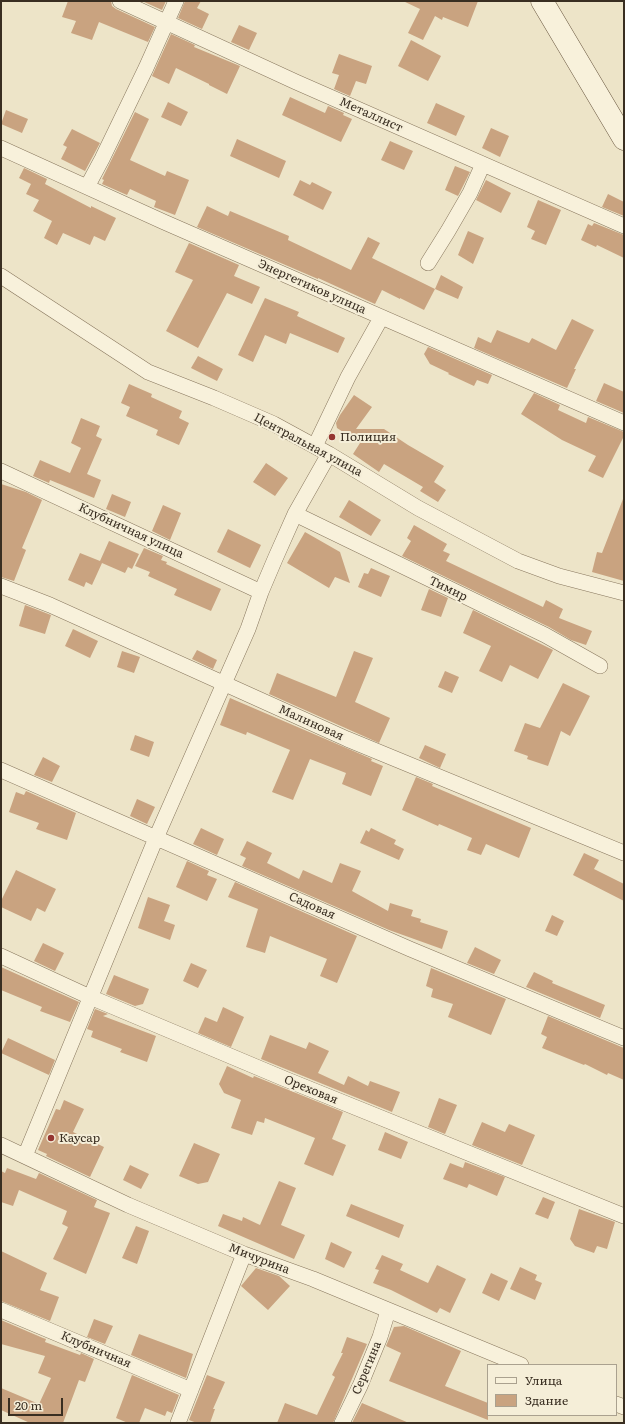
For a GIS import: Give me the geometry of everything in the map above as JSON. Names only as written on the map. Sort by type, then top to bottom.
[{"type":"street","name":"Металлист","points":[[120,1],[296,82],[624,226]]},
{"type":"street","points":[[87,187],[133,96],[176,1]]},
{"type":"street","points":[[542,1],[624,138]]},
{"type":"street","name":"Энергетиков улица","points":[[1,148],[381,318],[624,423]]},
{"type":"street","points":[[428,263],[455,218],[483,164]]},
{"type":"street","name":"Центральная улица","points":[[1,276],[148,372],[274,424],[329,454],[418,508],[518,560],[559,576],[624,593]]},
{"type":"street","points":[[315,446],[348,377],[381,318]]},
{"type":"street","points":[[25,1156],[156,838],[248,630],[261,592],[295,514],[329,454]]},
{"type":"street","name":"Клубничная улица","points":[[1,471],[261,592]]},
{"type":"street","name":"Тимир","points":[[295,514],[545,635],[600,666]]},
{"type":"street","name":"Малиновая","points":[[1,586],[50,605],[347,739],[624,853]]},
{"type":"street","name":"Садовая","points":[[1,770],[403,946],[624,1038]]},
{"type":"street","name":"Ореховая","points":[[1,956],[90,997],[285,1079],[624,1216]]},
{"type":"street","name":"Мичурина","points":[[1,1145],[128,1205],[244,1254],[312,1279],[519,1364]]},
{"type":"street","points":[[178,1423],[244,1254]]},
{"type":"street","name":"Клубничная","points":[[1,1310],[191,1390]]},
{"type":"street","name":"Серегина","points":[[342,1423],[360,1386],[380,1336],[388,1311]]},
{"type":"building","points":[[68,1],[111,1],[112,6],[116,9],[155,27],[148,42],[99,22],[92,40],[71,33],[76,21],[62,17]]},
{"type":"building","points":[[142,1],[166,1],[162,10]]},
{"type":"building","points":[[185,1],[201,1],[197,8],[209,14],[202,29],[178,18]]},
{"type":"building","points":[[403,1],[478,1],[468,27],[443,17],[442,20],[435,16],[423,40],[408,33],[420,9]]},
{"type":"building","points":[[239,25],[257,33],[249,50],[231,42]]},
{"type":"building","points":[[171,34],[195,45],[194,47],[240,66],[227,94],[176,68],[169,84],[152,76]]},
{"type":"building","points":[[411,40],[441,56],[428,81],[398,66]]},
{"type":"building","points":[[339,54],[372,66],[366,84],[356,81],[350,96],[334,89],[339,75],[332,73]]},
{"type":"building","points":[[290,97],[325,113],[328,106],[344,113],[343,115],[352,119],[341,142],[282,115]]},
{"type":"building","points":[[168,102],[188,112],[181,126],[161,117]]},
{"type":"building","points":[[436,103],[465,116],[456,136],[427,123]]},
{"type":"building","points":[[6,110],[28,119],[22,133],[1,124]]},
{"type":"building","points":[[135,112],[149,119],[130,160],[165,176],[167,171],[189,180],[175,215],[154,207],[156,201],[130,189],[127,195],[102,184],[104,180],[102,179]]},
{"type":"building","points":[[491,128],[509,136],[500,157],[482,148]]},
{"type":"building","points":[[72,129],[100,143],[85,171],[61,159],[67,147],[63,145]]},
{"type":"building","points":[[237,139],[286,161],[279,178],[230,156]]},
{"type":"building","points":[[390,141],[413,151],[404,170],[381,160]]},
{"type":"building","points":[[455,166],[470,172],[458,196],[445,190]]},
{"type":"building","points":[[24,168],[47,179],[45,184],[91,208],[91,206],[116,218],[105,241],[94,236],[90,245],[63,233],[57,245],[44,238],[52,221],[33,211],[39,200],[26,194],[31,184],[19,178]]},
{"type":"building","points":[[300,180],[310,185],[312,182],[332,192],[323,210],[293,195]]},
{"type":"building","points":[[486,180],[511,193],[501,213],[476,200]]},
{"type":"building","points":[[608,194],[624,202],[624,216],[602,207]]},
{"type":"building","points":[[538,200],[561,210],[546,245],[531,239],[535,231],[527,227]]},
{"type":"building","points":[[207,206],[228,216],[230,211],[289,236],[288,240],[351,270],[368,237],[380,243],[372,258],[435,289],[424,310],[382,290],[375,304],[318,278],[197,227]]},
{"type":"building","points":[[594,223],[624,235],[624,258],[597,245],[596,247],[581,240],[588,224],[592,226]]},
{"type":"building","points":[[468,231],[484,238],[473,264],[458,255]]},
{"type":"building","points":[[189,243],[239,265],[234,276],[260,287],[252,304],[227,293],[198,348],[166,331],[193,280],[175,272]]},
{"type":"building","points":[[441,275],[463,287],[458,299],[435,289]]},
{"type":"building","points":[[265,298],[299,312],[297,316],[345,338],[338,353],[290,333],[286,344],[265,335],[253,362],[238,355]]},
{"type":"building","points":[[572,319],[594,330],[574,369],[576,369],[567,388],[474,348],[478,337],[491,343],[497,330],[529,343],[532,338],[556,350]]},
{"type":"building","points":[[428,347],[492,375],[488,384],[477,380],[474,386],[430,364],[424,354]]},
{"type":"building","points":[[198,356],[223,369],[217,381],[191,368]]},
{"type":"building","points":[[604,383],[624,392],[624,413],[596,401]]},
{"type":"building","points":[[129,384],[152,394],[151,397],[182,411],[179,418],[189,423],[179,445],[156,435],[158,430],[126,416],[130,407],[121,403]]},
{"type":"building","points":[[534,393],[560,405],[558,410],[586,423],[588,417],[624,432],[624,436],[603,478],[588,471],[596,456],[562,440],[521,414]]},
{"type":"building","points":[[354,395],[372,407],[356,429],[384,429],[444,466],[434,482],[446,490],[438,502],[420,491],[423,487],[384,464],[379,472],[353,454],[360,443],[337,428],[336,423]]},
{"type":"building","points":[[81,418],[100,426],[96,436],[102,439],[87,474],[101,480],[94,498],[50,480],[49,483],[33,476],[40,460],[70,473],[81,448],[71,443]]},
{"type":"building","points":[[266,463],[288,478],[275,496],[253,482]]},
{"type":"building","points":[[1,484],[26,492],[42,500],[22,548],[26,550],[14,581],[1,577]]},
{"type":"building","points":[[112,494],[131,502],[125,517],[106,509]]},
{"type":"building","points":[[623,499],[624,581],[592,572],[597,552],[602,553]]},
{"type":"building","points":[[349,500],[381,520],[371,536],[339,517]]},
{"type":"building","points":[[163,505],[181,513],[170,540],[152,531]]},
{"type":"building","points":[[414,525],[447,544],[443,551],[450,554],[446,561],[543,607],[546,600],[563,609],[559,618],[592,631],[586,645],[571,640],[549,627],[402,556],[411,541],[407,538]]},
{"type":"building","points":[[228,529],[261,545],[250,568],[217,552]]},
{"type":"building","points":[[305,532],[340,552],[350,583],[335,577],[329,588],[287,563]]},
{"type":"building","points":[[109,541],[139,554],[132,569],[128,567],[125,573],[102,563],[92,585],[86,582],[84,587],[68,580],[80,553],[100,561]]},
{"type":"building","points":[[144,548],[163,556],[161,560],[167,562],[166,564],[221,589],[211,611],[174,595],[177,589],[148,576],[150,572],[135,566]]},
{"type":"building","points":[[371,568],[390,576],[381,597],[358,587],[364,573],[368,574]]},
{"type":"building","points":[[429,589],[448,598],[441,617],[421,610]]},
{"type":"building","points":[[25,605],[51,615],[45,634],[19,626]]},
{"type":"building","points":[[473,610],[553,650],[538,679],[510,665],[502,682],[479,671],[491,646],[463,633]]},
{"type":"building","points":[[73,629],[98,641],[90,658],[65,646]]},
{"type":"building","points":[[197,650],[217,660],[213,669],[192,659]]},
{"type":"building","points":[[122,651],[140,657],[134,673],[117,667]]},
{"type":"building","points":[[354,651],[373,658],[355,702],[390,718],[379,743],[269,694],[277,673],[336,697]]},
{"type":"building","points":[[445,671],[459,677],[452,693],[438,687]]},
{"type":"building","points":[[563,683],[590,696],[570,736],[561,731],[548,766],[527,759],[528,756],[514,751],[525,723],[540,728]]},
{"type":"building","points":[[230,698],[372,759],[371,761],[383,766],[371,796],[342,784],[346,773],[310,759],[293,800],[272,792],[290,750],[247,732],[246,735],[220,725]]},
{"type":"building","points":[[135,735],[154,742],[149,757],[130,750]]},
{"type":"building","points":[[425,745],[446,754],[440,768],[419,758]]},
{"type":"building","points":[[43,757],[60,766],[52,782],[34,775]]},
{"type":"building","points":[[416,777],[433,784],[432,786],[531,828],[519,858],[486,844],[481,855],[467,850],[472,838],[439,824],[438,826],[402,810]]},
{"type":"building","points":[[26,791],[76,813],[67,840],[36,829],[39,823],[9,812],[16,792],[24,795]]},
{"type":"building","points":[[137,799],[155,807],[147,824],[130,816]]},
{"type":"building","points":[[201,828],[224,839],[217,855],[193,844]]},
{"type":"building","points":[[371,828],[396,840],[394,844],[404,849],[399,860],[360,843],[366,830],[369,832]]},
{"type":"building","points":[[247,841],[272,853],[267,863],[299,879],[303,870],[332,883],[340,863],[361,871],[352,891],[388,911],[390,903],[413,910],[411,916],[421,919],[420,922],[448,931],[442,949],[389,930],[242,866],[246,858],[240,855]]},
{"type":"building","points":[[584,853],[599,860],[594,869],[624,884],[624,901],[573,875]]},
{"type":"building","points":[[187,861],[209,871],[207,875],[217,879],[207,901],[176,887]]},
{"type":"building","points":[[16,870],[56,889],[45,912],[37,908],[31,921],[1,907],[1,901]]},
{"type":"building","points":[[235,882],[357,936],[337,983],[320,976],[327,959],[270,936],[265,953],[246,947],[258,909],[228,897]]},
{"type":"building","points":[[148,897],[170,905],[164,921],[175,925],[170,940],[138,928]]},
{"type":"building","points":[[552,915],[564,921],[557,936],[545,931]]},
{"type":"building","points":[[43,943],[64,953],[55,971],[34,961]]},
{"type":"building","points":[[475,947],[501,960],[494,974],[467,963]]},
{"type":"building","points":[[191,963],[207,970],[198,988],[183,981]]},
{"type":"building","points":[[1,967],[79,1002],[70,1022],[40,1011],[42,1007],[1,990]]},
{"type":"building","points":[[431,968],[506,999],[491,1035],[448,1017],[453,1004],[431,997],[433,989],[426,986]]},
{"type":"building","points":[[534,972],[553,981],[552,983],[605,1005],[600,1018],[526,987]]},
{"type":"building","points":[[114,975],[149,989],[143,1004],[135,1006],[106,994]]},
{"type":"building","points":[[223,1007],[244,1017],[231,1047],[198,1033],[205,1017],[217,1022]]},
{"type":"building","points":[[95,1009],[108,1014],[103,1016],[156,1036],[147,1062],[120,1052],[122,1049],[91,1037],[93,1031],[87,1029]]},
{"type":"building","points":[[548,1016],[624,1048],[624,1080],[608,1073],[607,1075],[585,1064],[584,1065],[542,1048],[547,1037],[541,1034]]},
{"type":"building","points":[[270,1035],[306,1049],[309,1042],[329,1051],[318,1073],[344,1085],[348,1076],[368,1086],[370,1081],[400,1092],[392,1112],[261,1059]]},
{"type":"building","points":[[8,1038],[55,1060],[49,1075],[1,1053]]},
{"type":"building","points":[[227,1066],[253,1078],[254,1076],[343,1112],[332,1139],[346,1145],[333,1176],[304,1164],[315,1138],[265,1118],[264,1123],[257,1121],[252,1135],[231,1128],[241,1100],[224,1093],[219,1084]]},
{"type":"building","points":[[439,1098],[457,1105],[445,1134],[428,1127]]},
{"type":"building","points":[[64,1100],[84,1109],[73,1132],[104,1147],[90,1177],[46,1156],[47,1154],[38,1150],[56,1109],[60,1110]]},
{"type":"building","points":[[482,1122],[505,1132],[509,1124],[535,1135],[522,1165],[472,1145]]},
{"type":"building","points":[[385,1132],[408,1142],[401,1159],[378,1150]]},
{"type":"building","points":[[194,1143],[220,1154],[208,1182],[198,1184],[179,1176]]},
{"type":"building","points":[[465,1162],[505,1177],[497,1196],[469,1184],[467,1188],[443,1179],[450,1163],[463,1168]]},
{"type":"building","points":[[130,1165],[149,1174],[141,1189],[123,1180]]},
{"type":"building","points":[[7,1168],[36,1179],[39,1173],[97,1200],[94,1207],[110,1213],[86,1274],[53,1259],[68,1227],[62,1224],[67,1211],[19,1190],[13,1206],[1,1202],[1,1171],[5,1173]]},
{"type":"building","points":[[279,1181],[296,1188],[281,1225],[305,1235],[294,1259],[218,1226],[223,1214],[242,1221],[243,1217],[260,1225]]},
{"type":"building","points":[[543,1197],[555,1202],[548,1219],[535,1214]]},
{"type":"building","points":[[351,1204],[404,1225],[399,1238],[346,1216]]},
{"type":"building","points":[[579,1209],[615,1222],[607,1249],[597,1246],[594,1253],[575,1246],[570,1239]]},
{"type":"building","points":[[136,1226],[149,1231],[137,1264],[122,1258]]},
{"type":"building","points":[[331,1242],[352,1252],[344,1268],[325,1259]]},
{"type":"building","points":[[1,1251],[47,1273],[40,1290],[59,1297],[50,1321],[1,1301]]},
{"type":"building","points":[[382,1255],[403,1264],[400,1270],[428,1283],[437,1265],[466,1279],[450,1313],[440,1308],[437,1313],[391,1290],[373,1283],[379,1270],[375,1269]]},
{"type":"building","points":[[520,1267],[537,1275],[535,1280],[542,1283],[535,1300],[510,1289]]},
{"type":"building","points":[[256,1268],[279,1276],[290,1286],[268,1310],[241,1286]]},
{"type":"building","points":[[491,1273],[508,1281],[499,1301],[482,1293]]},
{"type":"building","points":[[94,1319],[113,1326],[105,1344],[87,1337]]},
{"type":"building","points":[[1,1320],[46,1339],[45,1342],[80,1355],[81,1353],[94,1359],[85,1382],[79,1380],[63,1423],[30,1423],[1,1410],[1,1388],[39,1404],[51,1378],[38,1373],[45,1356],[1,1344]]},
{"type":"building","points":[[404,1326],[461,1351],[445,1386],[487,1403],[488,1420],[389,1381],[401,1353],[386,1346],[394,1327]]},
{"type":"building","points":[[139,1334],[193,1354],[186,1378],[131,1355]]},
{"type":"building","points":[[347,1337],[367,1344],[333,1423],[277,1423],[285,1403],[317,1415],[335,1377],[332,1375],[343,1353],[341,1353]]},
{"type":"building","points":[[132,1375],[179,1395],[172,1413],[167,1411],[165,1416],[145,1408],[139,1423],[128,1423],[116,1418]]},
{"type":"building","points":[[207,1375],[225,1382],[213,1409],[215,1409],[210,1423],[197,1423],[189,1420]]},
{"type":"building","points":[[362,1403],[409,1423],[352,1423]]},
{"type":"place","name":"Полиция","points":[[332,437]]},
{"type":"place","name":"Каусар","points":[[51,1138]]}]
